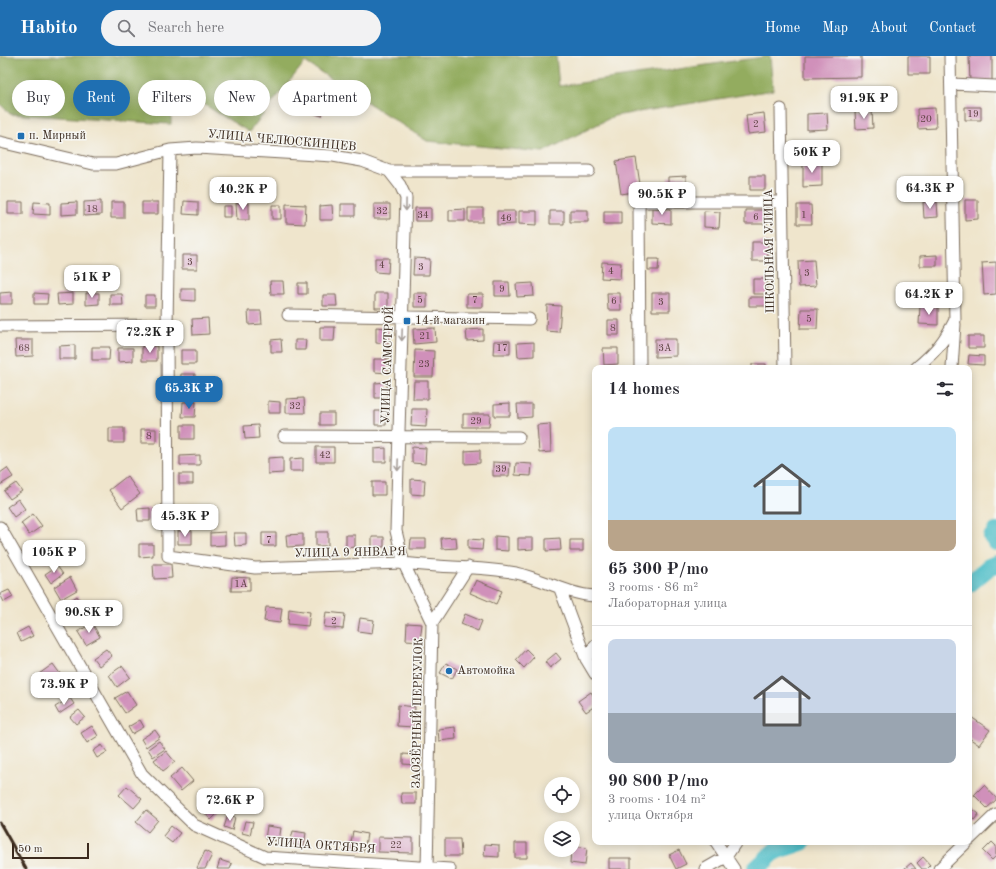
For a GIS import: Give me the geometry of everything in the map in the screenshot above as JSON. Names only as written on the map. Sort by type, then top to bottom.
[{"type":"street","points":[[950,56],[955,320],[952,365]]},
{"type":"street","points":[[951,84],[996,86]]},
{"type":"street","name":"ШКОЛЬНАЯ УЛИЦА","points":[[781,109],[785,365]]},
{"type":"street","name":"УЛИЦА ЧЕЛЮСКИНЦЕВ","points":[[0,142],[80,161],[104,165],[129,161],[170,150],[197,148],[333,156],[362,161],[389,171],[589,171]]},
{"type":"street","points":[[0,326],[167,325],[170,150]]},
{"type":"street","name":"УЛИЦА САМСТРОЙ","points":[[389,171],[400,185],[406,198],[396,531],[404,564]]},
{"type":"street","points":[[640,365],[639,202],[782,202]]},
{"type":"street","points":[[288,315],[529,319]]},
{"type":"street","points":[[920,365],[937,350],[946,338],[955,320]]},
{"type":"street","name":"УЛИЦА 9 ЯНВАРЯ","points":[[167,325],[168,516],[173,556],[255,568],[404,564],[468,567],[516,574],[541,580],[560,589],[592,596]]},
{"type":"street","points":[[284,436],[519,437]]},
{"type":"street","name":"УЛИЦА ОКТЯБРЯ","points":[[0,527],[142,774],[194,825],[265,857],[450,869]]},
{"type":"street","name":"ЗАОЗЁРНЫЙ ПЕРЕУЛОК","points":[[404,564],[432,624],[427,868]]},
{"type":"street","points":[[432,624],[468,567]]},
{"type":"street","points":[[560,589],[586,658],[592,669]]},
{"type":"street","points":[[586,658],[592,649]]},
{"type":"street","points":[[972,837],[996,814]]},
{"type":"street","points":[[718,845],[734,868]]},
{"type":"street","points":[[705,869],[726,857],[734,845]]},
{"type":"street","points":[[939,869],[964,845]]},
{"type":"green space","points":[[0,56],[556,56],[559,86],[770,56],[773,90],[614,116],[543,152],[427,141],[371,105],[371,80],[333,80],[305,62],[291,80],[278,80],[278,96],[270,106],[270,80],[214,80],[214,110],[206,106],[206,80],[138,80],[138,116],[171,116],[171,124],[42,116],[65,116],[65,80],[12,80],[12,114],[0,104]]},
{"type":"green space","points":[[223,116],[262,116],[249,132]]},
{"type":"building","points":[[805,56],[861,56],[861,77],[805,78]]},
{"type":"building","points":[[908,56],[930,56],[930,74],[908,74]]},
{"type":"building","points":[[969,56],[992,56],[992,81],[970,82]]},
{"type":"building","points":[[965,107],[981,107],[981,120],[965,120]]},
{"type":"building","points":[[935,108],[936,128],[918,129],[917,109]]},
{"type":"building","points":[[872,110],[873,128],[856,129],[855,111]]},
{"type":"building","points":[[764,113],[766,132],[748,134],[746,115]]},
{"type":"building","points":[[827,113],[828,129],[807,130],[807,114]]},
{"type":"building","points":[[636,158],[641,191],[621,194],[616,161]]},
{"type":"building","points":[[803,162],[822,162],[822,186],[803,187]]},
{"type":"building","points":[[686,176],[686,191],[668,191],[668,177]]},
{"type":"building","points":[[750,176],[765,176],[765,190],[750,190]]},
{"type":"building","points":[[965,200],[978,200],[978,219],[965,220]]},
{"type":"building","points":[[101,201],[101,215],[84,216],[84,202]]},
{"type":"building","points":[[184,201],[198,202],[198,215],[183,214]]},
{"type":"building","points":[[8,202],[23,202],[23,214],[8,214]]},
{"type":"building","points":[[34,202],[50,203],[50,215],[33,214]]},
{"type":"building","points":[[77,202],[77,214],[61,215],[61,203]]},
{"type":"building","points":[[111,202],[124,202],[124,218],[111,218]]},
{"type":"building","points":[[142,202],[158,202],[158,214],[142,214]]},
{"type":"building","points":[[923,202],[937,202],[938,217],[924,218]]},
{"type":"building","points":[[236,203],[249,203],[249,220],[237,220]]},
{"type":"building","points":[[286,204],[306,205],[305,224],[286,223]]},
{"type":"building","points":[[341,204],[355,204],[355,216],[341,216]]},
{"type":"building","points":[[374,204],[390,204],[390,219],[374,219]]},
{"type":"building","points":[[272,205],[281,205],[281,219],[272,219]]},
{"type":"building","points":[[332,205],[333,220],[320,220],[320,206]]},
{"type":"building","points":[[797,205],[811,205],[812,224],[797,224]]},
{"type":"building","points":[[223,206],[231,206],[231,217],[223,217]]},
{"type":"building","points":[[415,208],[431,208],[431,221],[415,221]]},
{"type":"building","points":[[468,208],[483,208],[483,222],[468,222]]},
{"type":"building","points":[[652,208],[671,209],[671,224],[652,223]]},
{"type":"building","points":[[465,209],[465,221],[449,221],[449,210]]},
{"type":"building","points":[[570,210],[588,210],[588,222],[570,222]]},
{"type":"building","points":[[745,210],[767,210],[767,224],[745,224]]},
{"type":"building","points":[[497,211],[515,211],[515,224],[497,225]]},
{"type":"building","points":[[519,211],[537,211],[537,225],[519,224]]},
{"type":"building","points":[[550,211],[564,211],[564,224],[550,224]]},
{"type":"building","points":[[604,211],[621,211],[621,224],[604,224]]},
{"type":"building","points":[[704,211],[720,212],[719,228],[704,227]]},
{"type":"building","points":[[752,242],[768,242],[768,261],[752,261]]},
{"type":"building","points":[[182,255],[197,255],[197,269],[182,269]]},
{"type":"building","points":[[937,255],[937,266],[920,266],[920,256]]},
{"type":"building","points":[[375,258],[389,258],[388,273],[375,272]]},
{"type":"building","points":[[414,258],[430,259],[429,275],[413,275]]},
{"type":"building","points":[[648,259],[659,259],[658,270],[648,270]]},
{"type":"building","points":[[814,260],[816,286],[799,287],[798,261]]},
{"type":"building","points":[[602,262],[621,263],[620,279],[601,278]]},
{"type":"building","points":[[996,262],[996,294],[984,295],[982,263]]},
{"type":"building","points":[[753,279],[767,279],[767,294],[753,294]]},
{"type":"building","points":[[270,281],[283,281],[284,294],[271,294]]},
{"type":"building","points":[[495,282],[509,282],[510,296],[495,296]]},
{"type":"building","points":[[298,283],[307,283],[307,294],[298,294]]},
{"type":"building","points":[[533,283],[534,296],[517,297],[516,284]]},
{"type":"building","points":[[181,289],[195,289],[195,301],[181,300]]},
{"type":"building","points":[[12,292],[12,304],[0,304],[0,293]]},
{"type":"building","points":[[34,293],[48,294],[47,304],[34,304]]},
{"type":"building","points":[[73,293],[73,304],[58,305],[57,294]]},
{"type":"building","points":[[86,293],[99,293],[99,304],[86,305]]},
{"type":"building","points":[[375,293],[388,293],[388,308],[375,308]]},
{"type":"building","points":[[414,293],[427,293],[427,307],[414,307]]},
{"type":"building","points":[[607,293],[620,293],[621,310],[608,310]]},
{"type":"building","points":[[652,293],[670,293],[670,311],[652,311]]},
{"type":"building","points":[[110,294],[122,294],[123,305],[110,305]]},
{"type":"building","points":[[467,294],[483,294],[483,307],[467,307]]},
{"type":"building","points":[[145,295],[155,295],[155,306],[145,306]]},
{"type":"building","points":[[323,295],[336,295],[337,306],[323,306]]},
{"type":"building","points":[[749,297],[767,297],[767,306],[749,306]]},
{"type":"building","points":[[547,305],[561,306],[559,332],[546,331]]},
{"type":"building","points":[[920,306],[938,307],[938,325],[919,324]]},
{"type":"building","points":[[801,309],[818,309],[817,329],[800,329]]},
{"type":"building","points":[[248,311],[261,311],[262,324],[249,325]]},
{"type":"building","points":[[208,318],[209,334],[193,335],[192,319]]},
{"type":"building","points":[[608,320],[619,320],[619,335],[608,335]]},
{"type":"building","points":[[320,327],[335,327],[334,341],[320,341]]},
{"type":"building","points":[[376,327],[388,328],[388,344],[376,343]]},
{"type":"building","points":[[435,328],[436,342],[414,344],[413,329]]},
{"type":"building","points":[[483,329],[483,340],[467,341],[466,330]]},
{"type":"building","points":[[968,336],[984,336],[984,348],[968,348]]},
{"type":"building","points":[[281,339],[282,352],[271,352],[271,340]]},
{"type":"building","points":[[655,339],[676,339],[676,356],[655,357]]},
{"type":"building","points":[[15,340],[33,340],[33,356],[16,357]]},
{"type":"building","points":[[295,340],[306,340],[305,350],[295,350]]},
{"type":"building","points":[[494,341],[510,341],[510,354],[493,354]]},
{"type":"building","points":[[534,342],[534,356],[518,357],[517,343]]},
{"type":"building","points":[[75,345],[75,359],[59,359],[59,346]]},
{"type":"building","points":[[142,346],[157,346],[157,361],[142,361]]},
{"type":"building","points":[[92,347],[110,347],[109,360],[92,360]]},
{"type":"building","points":[[118,348],[133,348],[133,361],[118,362]]},
{"type":"building","points":[[603,348],[618,348],[618,364],[604,365]]},
{"type":"building","points":[[181,350],[196,350],[196,364],[181,364]]},
{"type":"building","points":[[415,350],[434,351],[433,377],[414,377]]},
{"type":"building","points":[[969,355],[984,356],[984,365],[968,364]]},
{"type":"building","points":[[374,359],[388,359],[388,373],[374,372]]},
{"type":"building","points":[[752,364],[766,364],[766,365]]},
{"type":"building","points":[[181,374],[195,374],[194,388],[180,388]]},
{"type":"building","points":[[414,381],[428,381],[428,399],[413,399]]},
{"type":"building","points":[[387,382],[387,398],[375,398],[375,383]]},
{"type":"building","points":[[304,398],[305,413],[286,413],[286,399]]},
{"type":"building","points":[[268,401],[280,402],[280,413],[268,413]]},
{"type":"building","points":[[183,402],[196,402],[195,417],[182,417]]},
{"type":"building","points":[[510,403],[510,416],[494,416],[494,404]]},
{"type":"building","points":[[517,404],[532,404],[532,417],[518,418]]},
{"type":"building","points":[[412,409],[427,409],[426,427],[411,426]]},
{"type":"building","points":[[375,411],[387,411],[386,425],[375,425]]},
{"type":"building","points":[[320,413],[334,413],[334,425],[320,425]]},
{"type":"building","points":[[463,414],[490,414],[489,427],[463,427]]},
{"type":"building","points":[[550,424],[551,452],[539,453],[537,425]]},
{"type":"building","points":[[181,425],[194,425],[194,439],[181,439]]},
{"type":"building","points":[[258,425],[259,438],[245,439],[244,426]]},
{"type":"building","points":[[109,428],[124,428],[124,443],[109,443]]},
{"type":"building","points":[[141,429],[156,429],[156,443],[141,443]]},
{"type":"building","points":[[316,447],[334,447],[334,462],[316,462]]},
{"type":"building","points":[[412,447],[426,448],[425,464],[412,463]]},
{"type":"building","points":[[386,448],[386,462],[374,462],[374,449]]},
{"type":"building","points":[[480,450],[480,463],[465,464],[465,451]]},
{"type":"building","points":[[200,455],[200,465],[180,465],[180,456]]},
{"type":"building","points":[[283,457],[283,473],[268,474],[268,458]]},
{"type":"building","points":[[303,458],[303,471],[290,471],[290,459]]},
{"type":"building","points":[[493,462],[510,463],[509,476],[493,476]]},
{"type":"building","points":[[516,463],[532,464],[531,476],[515,475]]},
{"type":"building","points":[[7,468],[13,477],[0,485],[0,473]]},
{"type":"building","points":[[179,474],[193,474],[193,484],[179,484]]},
{"type":"building","points":[[127,476],[140,494],[122,508],[109,490]]},
{"type":"building","points":[[411,479],[425,480],[424,495],[411,494]]},
{"type":"building","points":[[372,482],[385,482],[385,495],[372,495]]},
{"type":"building","points":[[16,483],[22,491],[10,499],[4,491]]},
{"type":"building","points":[[18,499],[25,509],[14,517],[7,507]]},
{"type":"building","points":[[150,508],[150,521],[138,521],[137,509]]},
{"type":"building","points":[[33,514],[42,526],[29,535],[21,523]]},
{"type":"building","points":[[178,531],[192,531],[192,544],[178,544]]},
{"type":"building","points":[[225,532],[225,545],[210,546],[210,533]]},
{"type":"building","points":[[316,532],[328,532],[328,546],[316,546]]},
{"type":"building","points":[[234,533],[246,533],[246,545],[235,546]]},
{"type":"building","points":[[262,533],[276,533],[276,546],[262,546]]},
{"type":"building","points":[[303,534],[303,546],[287,547],[286,535]]},
{"type":"building","points":[[346,535],[355,535],[355,547],[346,548]]},
{"type":"building","points":[[495,536],[508,537],[508,551],[495,550]]},
{"type":"building","points":[[372,537],[384,537],[384,547],[372,547]]},
{"type":"building","points":[[456,537],[457,548],[442,549],[441,538]]},
{"type":"building","points":[[518,538],[533,538],[533,549],[518,550]]},
{"type":"building","points":[[560,538],[561,550],[546,551],[546,539]]},
{"type":"building","points":[[411,539],[426,539],[426,549],[410,549]]},
{"type":"building","points":[[468,539],[483,540],[482,550],[468,549]]},
{"type":"building","points":[[570,540],[583,540],[583,551],[570,551]]},
{"type":"building","points":[[139,544],[153,544],[153,556],[139,557]]},
{"type":"building","points":[[47,545],[55,557],[46,563],[38,550]]},
{"type":"building","points":[[153,564],[171,564],[172,578],[154,579]]},
{"type":"building","points":[[57,566],[63,574],[51,583],[45,574]]},
{"type":"building","points":[[70,577],[77,590],[61,599],[54,587]]},
{"type":"building","points":[[232,577],[250,578],[250,591],[231,591]]},
{"type":"building","points":[[476,580],[502,591],[496,604],[470,593]]},
{"type":"building","points":[[9,590],[13,597],[4,602],[0,594]]},
{"type":"building","points":[[77,596],[83,605],[69,615],[63,606]]},
{"type":"building","points":[[266,607],[282,608],[280,623],[264,621]]},
{"type":"building","points":[[289,609],[310,612],[308,626],[288,624]]},
{"type":"building","points":[[326,612],[345,614],[343,629],[324,627]]},
{"type":"building","points":[[465,614],[482,621],[478,631],[461,624]]},
{"type":"building","points":[[360,618],[374,620],[372,633],[358,631]]},
{"type":"building","points":[[92,623],[100,637],[86,645],[78,632]]},
{"type":"building","points":[[407,623],[422,624],[420,641],[406,640]]},
{"type":"building","points":[[28,627],[33,636],[21,642],[17,633]]},
{"type":"building","points":[[106,649],[112,656],[99,666],[93,658]]},
{"type":"building","points":[[526,649],[534,657],[524,668],[516,660]]},
{"type":"building","points":[[556,653],[561,659],[550,668],[545,662]]},
{"type":"building","name":"Автомойка","points":[[446,663],[457,669],[452,679],[440,673]]},
{"type":"building","points":[[53,664],[61,675],[47,685],[39,674]]},
{"type":"building","points":[[122,666],[130,677],[117,687],[109,675]]},
{"type":"building","points":[[127,691],[136,705],[125,713],[115,698]]},
{"type":"building","points":[[591,692],[592,694],[592,708],[586,712],[578,701]]},
{"type":"building","points":[[70,698],[74,704],[59,714],[55,707]]},
{"type":"building","points":[[398,705],[415,707],[414,727],[397,726]]},
{"type":"building","points":[[79,710],[85,717],[76,724],[70,717]]},
{"type":"building","points":[[972,718],[990,730],[979,745],[972,740]]},
{"type":"building","points":[[140,720],[144,727],[132,734],[128,727]]},
{"type":"building","points":[[92,726],[98,736],[87,743],[81,733]]},
{"type":"building","points":[[455,727],[456,739],[439,741],[438,729]]},
{"type":"building","points":[[155,730],[160,737],[146,747],[141,739]]},
{"type":"building","points":[[159,741],[165,749],[153,757],[148,749]]},
{"type":"building","points":[[102,745],[107,752],[97,758],[93,751]]},
{"type":"building","points":[[166,751],[175,762],[163,771],[154,760]]},
{"type":"building","points":[[403,754],[417,755],[417,765],[403,764]]},
{"type":"building","points":[[182,768],[193,781],[181,791],[170,778]]},
{"type":"building","points":[[984,785],[996,798],[996,800],[987,808],[974,795]]},
{"type":"building","points":[[127,786],[142,799],[134,808],[119,795]]},
{"type":"building","points":[[401,793],[416,793],[416,804],[402,804]]},
{"type":"building","points":[[209,797],[221,810],[211,820],[199,806]]},
{"type":"building","points":[[972,808],[979,814],[974,820],[972,818]]},
{"type":"building","points":[[146,810],[158,820],[148,832],[136,822]]},
{"type":"building","points":[[228,815],[235,817],[232,830],[224,827]]},
{"type":"building","points":[[245,821],[253,822],[250,835],[242,833]]},
{"type":"building","points":[[171,826],[180,833],[172,843],[163,836]]},
{"type":"building","points":[[267,826],[281,828],[279,841],[265,839]]},
{"type":"building","points":[[293,831],[306,833],[304,846],[290,844]]},
{"type":"building","points":[[353,831],[367,834],[364,851],[350,848]]},
{"type":"building","points":[[378,837],[413,838],[413,853],[378,852]]},
{"type":"building","points":[[445,839],[460,839],[461,856],[445,856]]},
{"type":"building","points":[[992,842],[996,846],[996,856],[992,860],[983,851]]},
{"type":"building","points":[[515,843],[527,843],[527,858],[515,858]]},
{"type":"building","points":[[485,844],[499,845],[499,857],[484,856]]},
{"type":"building","points":[[580,847],[587,848],[585,865],[570,863],[570,857],[580,857]]},
{"type":"building","points":[[679,850],[686,864],[676,869],[669,855]]},
{"type":"building","points":[[205,851],[212,855],[205,869],[199,869],[197,868]]},
{"type":"building","points":[[923,857],[930,865],[926,869],[922,869],[917,863]]},
{"type":"building","points":[[609,858],[631,858],[631,869],[609,869]]},
{"type":"building","points":[[220,860],[232,864],[230,869],[217,869]]},
{"type":"building","points":[[911,863],[916,869],[904,869]]},
{"type":"waterway","points":[[996,532],[992,537],[996,542]]},
{"type":"waterway","points":[[972,581],[989,567],[996,564]]},
{"type":"waterway","points":[[756,869],[775,851],[793,845]]},
{"type":"railway","points":[[0,823],[26,869]]},
{"type":"place","name":"п. Мирный","points":[[21,136]]},
{"type":"place","name":"14-й магазин","points":[[407,321]]},
{"type":"place","name":"Автомойка","points":[[449,671]]}]
